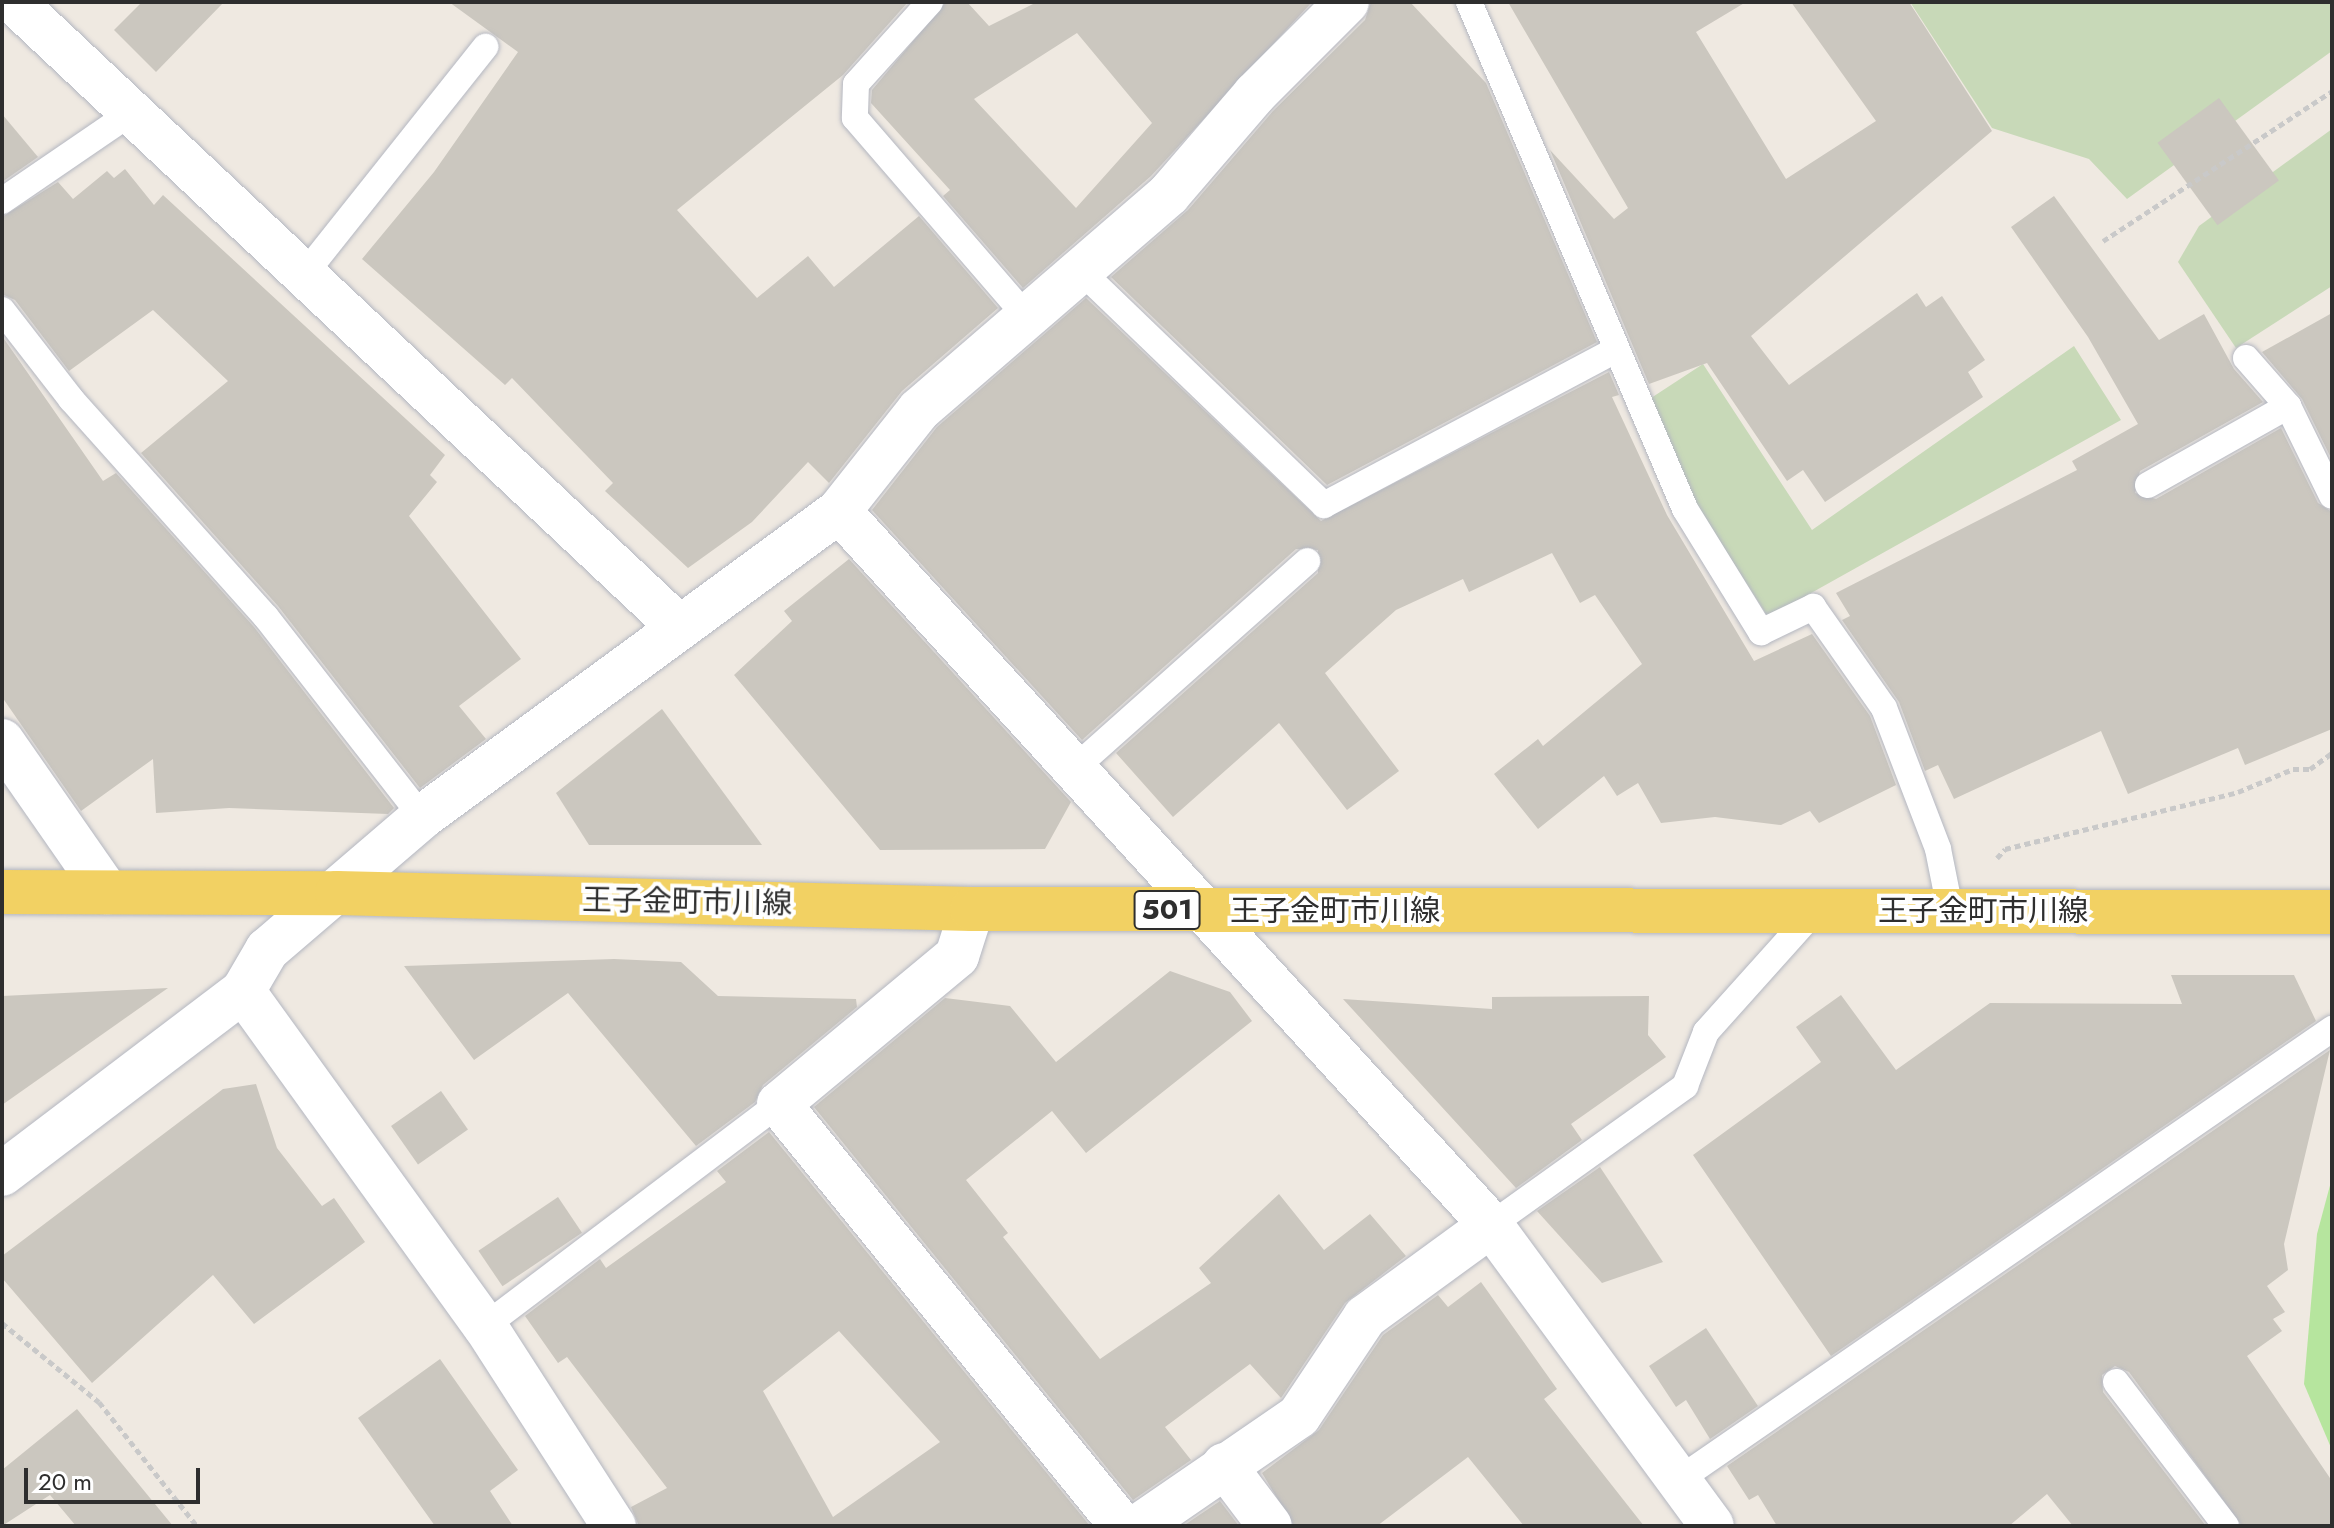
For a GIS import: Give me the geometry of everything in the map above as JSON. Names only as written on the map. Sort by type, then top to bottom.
[{"type":"main road","name":"王子金町市川線","points":[[2,892],[337,893],[972,909],[1199,911],[1812,914],[1950,909],[2332,912]]},
{"type":"street","points":[[14,2],[129,114],[679,627]]},
{"type":"street","points":[[2,1174],[243,991],[267,950],[422,817],[839,511],[919,410],[1169,194],[1255,94],[1347,2]]},
{"type":"street","points":[[839,511],[1075,768],[1199,911],[1491,1225],[1712,1526]]},
{"type":"street","points":[[2,741],[107,892]]},
{"type":"street","points":[[972,909],[957,956],[779,1104],[1122,1526]]},
{"type":"street","points":[[243,991],[485,1326],[614,1526]]},
{"type":"street","points":[[1139,1526],[1299,1416],[1365,1317],[1491,1225]]},
{"type":"street","points":[[1224,1465],[1270,1526]]},
{"type":"lane","points":[[930,2],[856,84],[855,118],[1026,316]]},
{"type":"lane","points":[[1469,2],[1614,351],[1685,509],[1761,632],[1813,607],[1884,708],[1938,849],[1950,909]]},
{"type":"lane","points":[[303,276],[485,47]]},
{"type":"lane","points":[[2,201],[129,114]]},
{"type":"lane","points":[[1082,272],[1324,505],[1614,351]]},
{"type":"lane","points":[[2,310],[71,399],[266,617],[422,817]]},
{"type":"lane","points":[[2246,358],[2288,406],[2332,496]]},
{"type":"lane","points":[[2148,485],[2288,406]]},
{"type":"lane","points":[[1075,768],[1307,561]]},
{"type":"lane","points":[[1491,1225],[1685,1086],[1706,1032],[1812,914]]},
{"type":"lane","points":[[1677,1481],[2332,1029]]},
{"type":"lane","points":[[485,1326],[779,1104]]},
{"type":"lane","points":[[2116,1382],[2226,1526]]},
{"type":"path","points":[[2103,241],[2332,91]]},
{"type":"path","points":[[1950,909],[2005,849],[2238,792],[2293,769],[2310,769],[2332,753]]},
{"type":"path","points":[[2,1323],[99,1402],[197,1526]]},
{"type":"green space","points":[[1910,2],[2332,2],[2332,51],[2127,199],[2089,159],[1992,128]]},
{"type":"green space","points":[[2332,129],[2332,286],[2236,348],[2178,262],[2199,226]]},
{"type":"green space","points":[[2074,346],[2121,420],[1768,617],[1698,507],[1648,400],[1703,364],[1812,530]]},
{"type":"green space","points":[[2332,1178],[2332,1450],[2304,1384],[2317,1234]]},
{"type":"building","points":[[142,2],[224,2],[156,72],[114,30]]},
{"type":"building","points":[[449,2],[908,2],[843,75],[677,210],[757,298],[808,256],[834,287],[919,216],[998,308],[902,391],[829,483],[808,462],[752,522],[688,568],[605,491],[613,483],[512,378],[505,385],[362,259],[434,172],[518,52]]},
{"type":"building","points":[[946,2],[967,2],[989,26],[1037,2],[1312,2],[1151,176],[1023,288],[943,196],[950,190],[871,103],[872,90]],"holes":[[[1077,33],[1152,123],[1076,208],[974,99]]]},
{"type":"building","points":[[1371,2],[1410,2],[1486,83],[1597,342],[1327,485],[1111,277],[1188,210],[1273,111],[1365,20]]},
{"type":"building","points":[[1508,2],[1746,2],[1696,32],[1786,179],[1876,121],[1791,2],[1909,2],[1992,131],[1751,336],[1789,385],[1917,293],[1926,307],[1942,296],[1985,360],[1968,372],[1983,397],[1825,502],[1803,470],[1787,481],[1707,363],[1649,384],[1550,150],[1614,219],[1628,208]]},
{"type":"building","points":[[2219,98],[2279,181],[2217,225],[2158,143]]},
{"type":"building","points":[[2,114],[38,157],[2,182]]},
{"type":"building","points":[[125,169],[154,205],[163,195],[445,455],[430,475],[437,482],[409,516],[521,659],[459,706],[486,739],[420,788],[278,606],[141,453],[228,381],[153,310],[69,371],[15,300],[2,294],[2,217],[58,182],[73,199],[107,171],[114,178]]},
{"type":"building","points":[[2054,196],[2159,340],[2204,314],[2234,369],[2263,402],[2140,471],[2135,493],[2156,499],[2281,428],[2318,503],[2332,512],[2332,729],[2245,765],[2238,748],[2128,794],[2101,731],[1954,799],[1938,765],[1925,771],[1899,702],[1842,620],[1850,616],[1836,593],[2077,470],[2072,461],[2138,424],[2088,337],[2011,227]]},
{"type":"building","points":[[1086,298],[1321,521],[1609,372],[1619,395],[1612,397],[1667,515],[1754,661],[1812,634],[1870,716],[1896,785],[1819,823],[1810,811],[1781,825],[1715,817],[1661,823],[1638,783],[1617,796],[1604,776],[1538,829],[1494,774],[1538,739],[1543,746],[1642,664],[1595,595],[1580,603],[1552,553],[1469,592],[1463,579],[1396,610],[1325,673],[1399,771],[1347,810],[1279,723],[1173,817],[1116,753],[1318,573],[1318,550],[1296,549],[1082,740],[872,510],[937,427]]},
{"type":"building","points":[[2332,313],[2332,460],[2302,399],[2262,352]]},
{"type":"building","points":[[2,336],[103,481],[116,473],[254,627],[394,808],[388,814],[229,808],[156,813],[153,759],[81,811],[2,697]]},
{"type":"building","points":[[849,559],[1071,802],[1045,849],[880,850],[734,675],[792,621],[784,611]]},
{"type":"building","points":[[662,709],[762,845],[589,845],[556,793]]},
{"type":"building","points":[[614,959],[681,962],[718,996],[856,999],[857,1007],[763,1085],[755,1102],[696,1146],[568,993],[474,1060],[404,966]]},
{"type":"building","points":[[1170,971],[1230,992],[1252,1021],[1086,1153],[1052,1111],[966,1180],[1008,1233],[1003,1237],[1100,1359],[1211,1283],[1199,1268],[1279,1194],[1324,1250],[1370,1214],[1406,1256],[1345,1303],[1281,1398],[1250,1364],[1165,1427],[1191,1460],[1133,1500],[814,1107],[945,998],[1010,1006],[1056,1062]]},
{"type":"building","points":[[2171,975],[2294,975],[2316,1021],[1831,1356],[1693,1155],[1821,1062],[1796,1027],[1841,995],[1896,1070],[1990,1003],[2182,1004]]},
{"type":"building","points":[[168,988],[2,1105],[2,996]]},
{"type":"building","points":[[1649,996],[1648,1035],[1666,1057],[1571,1124],[1582,1140],[1516,1188],[1343,999],[1492,1009],[1492,997]]},
{"type":"building","points":[[2330,1050],[2284,1244],[2288,1270],[2267,1286],[2285,1312],[2273,1319],[2282,1331],[2247,1356],[2332,1481],[2332,1526],[2242,1526],[2129,1372],[2115,1366],[2102,1375],[2103,1392],[2206,1526],[2073,1526],[2047,1494],[2009,1526],[1777,1526],[1758,1495],[1749,1500],[1727,1466]]},
{"type":"building","points":[[256,1084],[277,1148],[322,1206],[334,1198],[365,1242],[254,1324],[213,1275],[92,1383],[2,1278],[2,1256],[223,1089]]},
{"type":"building","points":[[441,1091],[468,1130],[418,1164],[391,1126]]},
{"type":"building","points":[[769,1132],[1090,1526],[639,1526],[631,1507],[667,1488],[567,1357],[558,1363],[525,1316],[600,1259],[606,1268],[726,1182],[717,1171]],"holes":[[[839,1331],[940,1442],[833,1517],[763,1391]]]},
{"type":"building","points":[[1600,1167],[1663,1262],[1602,1283],[1537,1211]]},
{"type":"building","points":[[558,1197],[582,1233],[502,1286],[478,1251]]},
{"type":"building","points":[[1481,1282],[1557,1389],[1544,1399],[1644,1526],[1524,1526],[1468,1457],[1377,1526],[1294,1526],[1262,1473],[1319,1430],[1383,1335],[1438,1295],[1448,1307]]},
{"type":"building","points":[[1706,1328],[1758,1406],[1710,1439],[1686,1400],[1676,1407],[1649,1366]]},
{"type":"building","points":[[440,1359],[518,1470],[490,1491],[513,1526],[435,1526],[358,1418]]},
{"type":"building","points":[[77,1409],[173,1526],[76,1526],[50,1495],[2,1526],[2,1470]]},
{"type":"building","points":[[1220,1501],[1239,1526],[1183,1526]]}]
